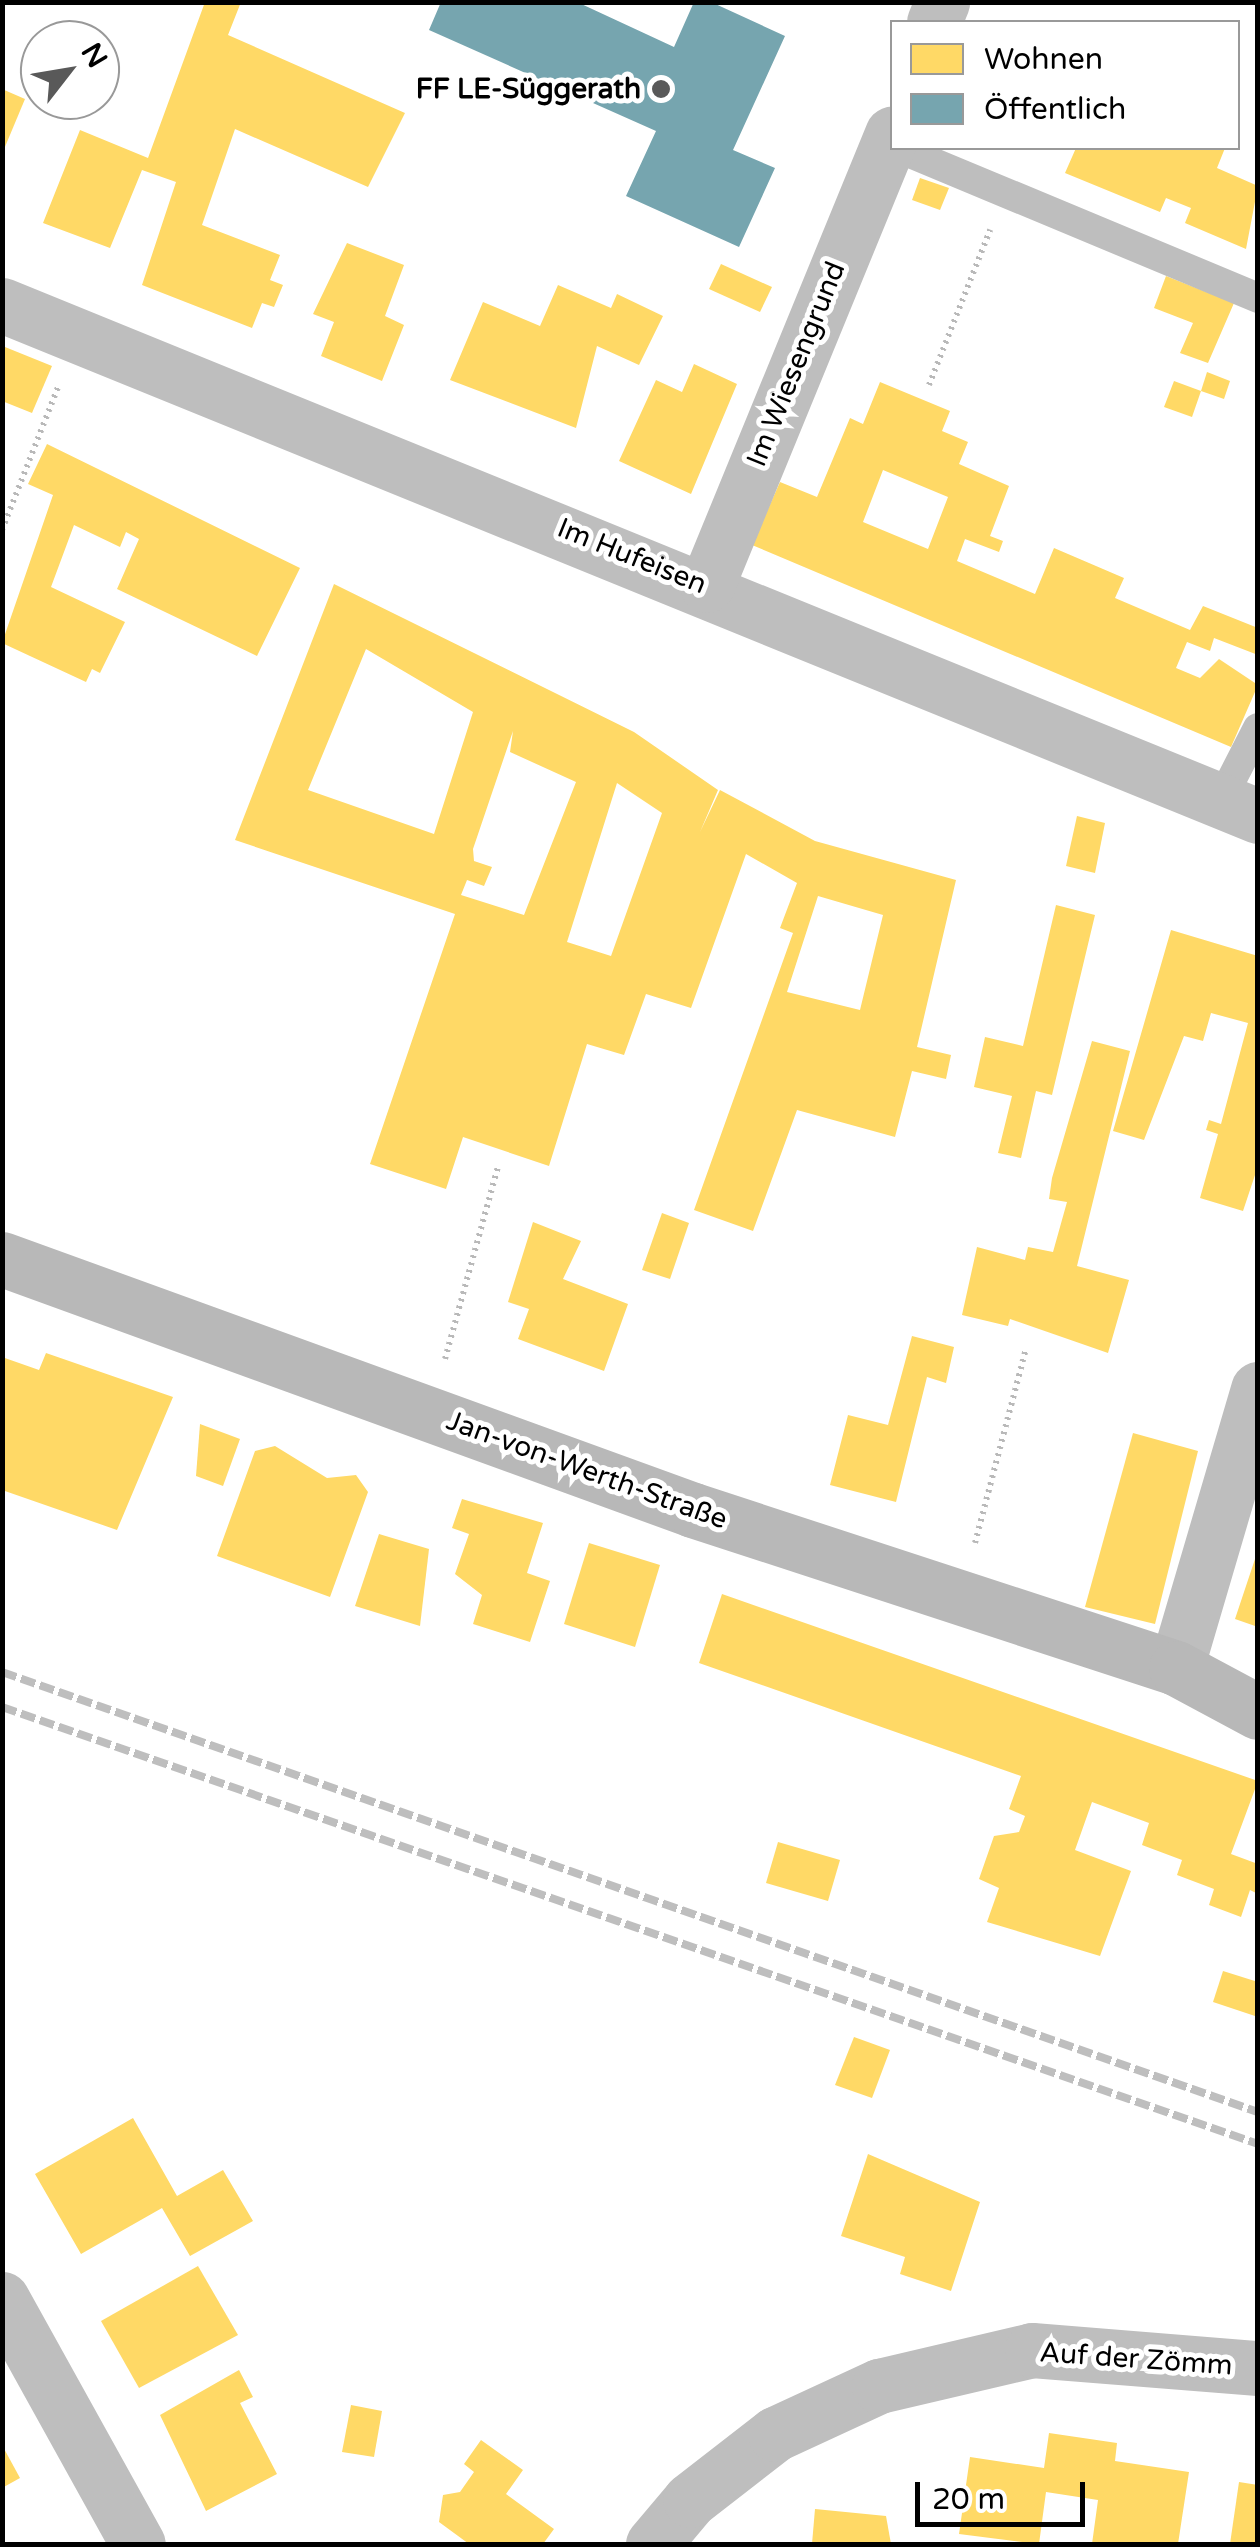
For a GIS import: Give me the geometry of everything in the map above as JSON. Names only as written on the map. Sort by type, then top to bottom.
[{"type":"main road","name":"Jan-von-Werth-Straße","points":[[2,1260],[430,1414],[961,1598],[1176,1668],[1258,1712]]},
{"type":"street","name":"Im Wiesengrund","points":[[707,585],[890,149]]},
{"type":"street","name":"Im Hufeisen","points":[[2,305],[707,585],[1239,808]]},
{"type":"street","points":[[1176,1668],[1258,1390]]},
{"type":"street","points":[[2,2298],[138,2544]]},
{"type":"street","name":"Auf der Zömm","points":[[653,2544],[690,2500],[776,2434],[879,2386],[1032,2350],[1258,2368]]},
{"type":"lane","name":"Im Wiesengrund","points":[[911,150],[1258,298]]},
{"type":"lane","points":[[1239,808],[1258,728]]},
{"type":"path","points":[[930,385],[1005,192]]},
{"type":"path","points":[[2,530],[80,335]]},
{"type":"path","points":[[430,1414],[498,1167]]},
{"type":"path","points":[[961,1598],[1026,1349]]},
{"type":"building: Wohnen","points":[[205,2],[241,2],[228,35],[405,113],[368,187],[235,129],[202,225],[280,255],[270,280],[283,285],[274,307],[262,303],[252,328],[142,285],[176,182],[142,170],[110,248],[43,223],[80,130],[148,158]]},
{"type":"building: Wohnen","points":[[2,89],[20,97],[20,111],[2,154]]},
{"type":"building: Wohnen","points":[[1075,150],[1224,150],[1217,168],[1258,186],[1246,249],[1185,223],[1191,208],[1166,198],[1160,212],[1065,173]]},
{"type":"building: Wohnen","points":[[920,178],[949,188],[940,210],[912,200]]},
{"type":"building: Wohnen","points":[[347,243],[404,265],[385,316],[404,325],[382,381],[321,356],[334,322],[313,314]]},
{"type":"building: Wohnen","points":[[721,264],[772,287],[760,312],[709,289]]},
{"type":"building: Wohnen","points":[[1166,276],[1234,303],[1208,363],[1180,353],[1193,323],[1154,308]]},
{"type":"building: Wohnen","points":[[558,285],[611,308],[617,294],[663,316],[639,365],[597,346],[576,428],[450,380],[483,302],[540,326]]},
{"type":"building: Wohnen","points":[[5,347],[52,366],[32,413],[2,401]]},
{"type":"building: Wohnen","points":[[694,364],[737,384],[691,494],[619,461],[656,380],[682,392]]},
{"type":"building: Wohnen","points":[[1207,372],[1230,381],[1224,399],[1201,391]]},
{"type":"building: Wohnen","points":[[1174,381],[1201,391],[1192,417],[1164,407]]},
{"type":"building: Wohnen","points":[[880,382],[950,411],[942,431],[968,442],[959,464],[1009,486],[990,536],[1003,541],[999,552],[965,539],[957,561],[1035,594],[1054,548],[1124,578],[1115,598],[1190,630],[1203,606],[1258,628],[1258,655],[1214,638],[1210,651],[1187,642],[1176,668],[1200,678],[1219,659],[1258,685],[1231,747],[752,545],[780,482],[817,497],[850,418],[863,424]],"holes":[[[883,470],[948,497],[928,549],[863,522]]]},
{"type":"building: Wohnen","points":[[47,444],[300,568],[257,656],[117,589],[139,539],[126,532],[120,547],[74,525],[51,587],[125,622],[100,673],[92,669],[86,682],[2,643],[53,495],[28,484]]},
{"type":"building: Wohnen","points":[[334,584],[634,732],[718,790],[700,832],[720,790],[815,841],[956,880],[917,1047],[951,1055],[946,1079],[912,1071],[895,1137],[797,1110],[753,1231],[694,1210],[793,933],[780,928],[797,883],[746,854],[691,1008],[646,994],[624,1055],[587,1044],[549,1166],[463,1137],[446,1189],[370,1164],[455,914],[235,840]],"holes":[[[366,649],[473,712],[434,834],[308,790]],[[513,731],[510,752],[576,782],[524,915],[461,895],[467,880],[484,886],[492,867],[474,861],[473,849]],[[617,783],[662,813],[611,956],[567,942]],[[818,896],[883,915],[860,1010],[787,992]]]},
{"type":"building: Wohnen","points":[[1077,816],[1105,823],[1095,873],[1066,866]]},
{"type":"building: Wohnen","points":[[1056,905],[1095,915],[1052,1095],[1036,1091],[1021,1158],[998,1153],[1012,1096],[974,1087],[985,1037],[1023,1046]]},
{"type":"building: Wohnen","points":[[1171,930],[1258,956],[1258,1166],[1243,1211],[1200,1198],[1218,1134],[1206,1130],[1209,1120],[1221,1124],[1248,1023],[1211,1013],[1203,1041],[1184,1036],[1144,1140],[1113,1131]]},
{"type":"building: Wohnen","points":[[1092,1041],[1130,1051],[1077,1266],[1129,1280],[1108,1353],[1010,1319],[1008,1326],[962,1315],[977,1247],[1025,1260],[1028,1247],[1053,1252],[1067,1202],[1049,1199],[1052,1178]]},
{"type":"building: Wohnen","points":[[662,1213],[689,1223],[670,1279],[642,1270]]},
{"type":"building: Wohnen","points":[[533,1222],[581,1241],[563,1279],[628,1304],[604,1371],[518,1339],[529,1309],[508,1302]]},
{"type":"building: Wohnen","points":[[912,1336],[954,1347],[946,1383],[927,1377],[896,1502],[830,1485],[848,1415],[888,1425]]},
{"type":"building: Wohnen","points":[[46,1353],[173,1397],[117,1530],[2,1490],[2,1357],[39,1370]]},
{"type":"building: Wohnen","points":[[200,1424],[240,1439],[223,1486],[196,1476]]},
{"type":"building: Wohnen","points":[[1133,1433],[1198,1451],[1155,1624],[1085,1607]]},
{"type":"building: Wohnen","points":[[275,1446],[327,1478],[356,1475],[368,1492],[330,1597],[217,1556],[255,1451]]},
{"type":"building: Wohnen","points":[[462,1499],[543,1523],[527,1573],[550,1581],[530,1642],[473,1624],[482,1595],[455,1574],[469,1534],[452,1528]]},
{"type":"building: Wohnen","points":[[379,1534],[429,1549],[420,1626],[355,1606]]},
{"type":"building: Wohnen","points":[[589,1543],[660,1565],[635,1647],[564,1624]]},
{"type":"building: Wohnen","points":[[1258,1553],[1258,1627],[1235,1619]]},
{"type":"building: Wohnen","points":[[722,1594],[1258,1781],[1231,1854],[1258,1864],[1258,1894],[1250,1890],[1241,1917],[1209,1905],[1214,1889],[1177,1875],[1182,1860],[1142,1845],[1149,1823],[1092,1802],[1075,1850],[1131,1871],[1100,1956],[987,1922],[999,1888],[979,1879],[994,1836],[1019,1832],[1025,1816],[1009,1809],[1021,1776],[699,1663]]},
{"type":"building: Wohnen","points":[[778,1842],[840,1860],[828,1901],[766,1883]]},
{"type":"building: Wohnen","points":[[1223,1971],[1258,1982],[1258,2017],[1213,2002]]},
{"type":"building: Wohnen","points":[[854,2037],[890,2050],[872,2098],[835,2085]]},
{"type":"building: Wohnen","points":[[133,2118],[177,2196],[223,2170],[253,2221],[190,2256],[162,2208],[81,2254],[35,2174]]},
{"type":"building: Wohnen","points":[[868,2154],[980,2202],[951,2291],[900,2274],[905,2257],[841,2236]]},
{"type":"building: Wohnen","points":[[198,2266],[238,2335],[139,2388],[101,2321]]},
{"type":"building: Wohnen","points":[[239,2370],[253,2397],[240,2403],[277,2474],[206,2511],[160,2415]]},
{"type":"building: Wohnen","points":[[351,2405],[382,2411],[374,2457],[342,2452]]},
{"type":"building: Wohnen","points":[[1049,2433],[1117,2443],[1115,2461],[1189,2472],[1178,2544],[1092,2544],[1098,2500],[1046,2492],[1039,2544],[959,2534],[970,2457],[1044,2468]]},
{"type":"building: Wohnen","points":[[481,2440],[523,2470],[506,2494],[554,2529],[543,2544],[469,2544],[439,2522],[443,2495],[460,2492],[474,2472],[464,2464]]},
{"type":"building: Wohnen","points":[[2,2445],[20,2478],[2,2488]]},
{"type":"building: Wohnen","points":[[1239,2482],[1258,2485],[1258,2544],[1230,2544]]},
{"type":"building: Wohnen","points":[[815,2509],[886,2516],[891,2544],[812,2544]]},
{"type":"building: Öffentlich","name":"FF LE-Süggerath","points":[[441,2],[577,2],[674,47],[694,2],[711,2],[785,36],[733,150],[775,168],[739,247],[626,196],[656,131],[429,30]]},
{"type":"railway","points":[[2,1672],[1258,2112]]},
{"type":"railway","points":[[2,1707],[1258,2144]]},
{"type":"place","name":"FF LE-Süggerath","points":[[661,89]]}]
